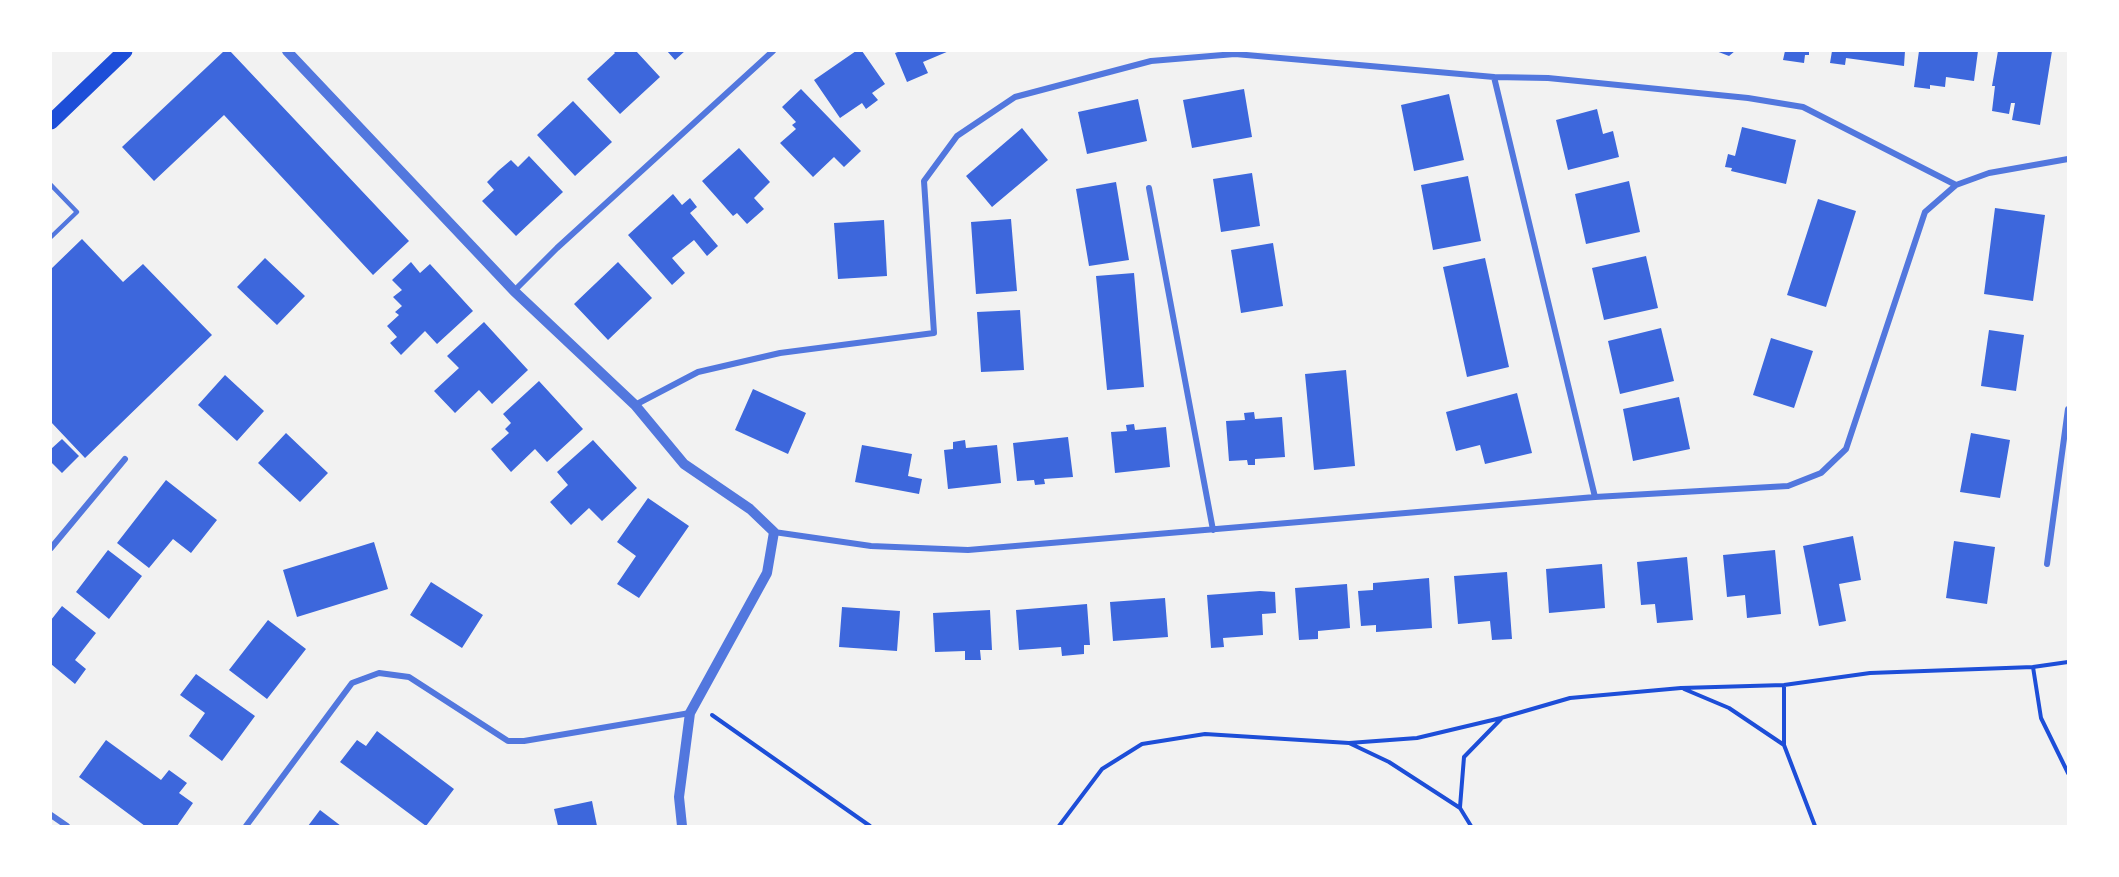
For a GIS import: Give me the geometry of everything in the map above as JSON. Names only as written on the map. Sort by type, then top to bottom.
[{"type":"main road","points":[[51,122],[125,51]]},
{"type":"street","points":[[287,51],[514,291],[635,405],[684,464],[750,509],[774,532],[871,546],[968,550],[1595,497],[1788,486],[1821,473],[1846,448],[1925,212],[1956,184],[1989,173],[2068,159]]},
{"type":"street","points":[[514,291],[557,248],[774,51]]},
{"type":"street","points":[[635,405],[698,372],[780,353],[934,333],[924,181],[957,136],[1016,97],[1151,61],[1235,54],[1494,77],[1548,78],[1803,106],[1956,184]]},
{"type":"street","points":[[1494,77],[1595,497]]},
{"type":"street","points":[[1149,188],[1213,530]]},
{"type":"street","points":[[2047,564],[2068,409]]},
{"type":"street","points":[[51,548],[125,459]]},
{"type":"street","points":[[682,826],[679,797],[693,709],[767,573],[774,532]]},
{"type":"street","points":[[246,826],[352,683],[379,673],[409,677],[508,741],[524,741],[693,709]]},
{"type":"street","points":[[51,815],[67,826]]},
{"type":"lane","points":[[51,185],[77,212],[51,237]]},
{"type":"path","points":[[1059,826],[1102,769],[1142,744],[1205,734],[1349,743],[1417,738],[1501,718],[1570,698],[1681,688],[1784,684],[1870,673],[2033,667],[2068,662]]},
{"type":"path","points":[[2033,667],[2041,718],[2068,773]]},
{"type":"path","points":[[1784,684],[1784,745],[1815,826]]},
{"type":"path","points":[[1681,688],[1729,708],[1784,745]]},
{"type":"path","points":[[693,709],[870,826]]},
{"type":"path","points":[[1460,808],[1464,757],[1501,718]]},
{"type":"path","points":[[1349,743],[1389,762],[1460,808],[1471,826]]},
{"type":"building","points":[[224,51],[230,51],[409,241],[373,275],[224,115],[154,181],[122,147]]},
{"type":"building","points":[[613,51],[636,51],[660,77],[620,114],[587,79],[615,53]]},
{"type":"building","points":[[667,51],[685,51],[675,60]]},
{"type":"building","points":[[856,51],[862,51],[885,84],[872,93],[878,100],[866,109],[862,103],[840,118],[814,80]]},
{"type":"building","points":[[949,51],[923,62],[928,73],[907,82],[895,53]]},
{"type":"building","points":[[1716,51],[1735,51],[1729,56]]},
{"type":"building","points":[[1785,51],[1809,51],[1809,55],[1805,55],[1804,63],[1783,60]]},
{"type":"building","points":[[1832,51],[1905,51],[1904,66],[1846,58],[1845,65],[1830,63]]},
{"type":"building","points":[[1919,51],[1978,51],[1974,81],[1946,77],[1945,87],[1930,85],[1930,89],[1914,87]]},
{"type":"building","points":[[1998,51],[2052,51],[2040,125],[2012,120],[2015,103],[2011,103],[2009,114],[1992,111],[1995,86],[1992,86]]},
{"type":"building","points":[[801,89],[861,151],[844,167],[834,157],[813,177],[780,143],[796,129],[792,125],[796,122],[782,107]]},
{"type":"building","points":[[1244,89],[1252,137],[1192,148],[1183,100]]},
{"type":"building","points":[[1449,94],[1464,160],[1414,171],[1401,105]]},
{"type":"building","points":[[1138,99],[1147,141],[1087,154],[1078,112]]},
{"type":"building","points":[[573,101],[612,142],[575,176],[537,135]]},
{"type":"building","points":[[1597,109],[1603,134],[1613,131],[1619,157],[1568,170],[1556,120]]},
{"type":"building","points":[[1742,127],[1796,140],[1786,184],[1731,171],[1732,168],[1725,167],[1728,154],[1735,156]]},
{"type":"building","points":[[1022,128],[1048,160],[992,207],[966,176]]},
{"type":"building","points":[[739,148],[770,182],[754,198],[764,209],[747,224],[737,213],[733,216],[702,181]]},
{"type":"building","points":[[529,156],[563,192],[516,236],[482,201],[494,190],[487,182],[498,171],[511,160],[518,167]]},
{"type":"building","points":[[1252,173],[1260,226],[1221,232],[1213,179]]},
{"type":"building","points":[[1468,176],[1481,241],[1433,250],[1421,185]]},
{"type":"building","points":[[1629,181],[1640,232],[1586,244],[1575,194]]},
{"type":"building","points":[[1116,182],[1129,260],[1089,266],[1076,189]]},
{"type":"building","points":[[673,194],[682,205],[690,198],[697,207],[690,213],[718,246],[707,256],[694,240],[672,258],[685,273],[672,285],[628,235]]},
{"type":"building","points":[[1818,199],[1856,211],[1826,307],[1787,295]]},
{"type":"building","points":[[1995,208],[2045,215],[2033,301],[1984,294]]},
{"type":"building","points":[[1011,219],[1017,291],[976,294],[971,222]]},
{"type":"building","points":[[884,220],[887,276],[838,279],[834,223]]},
{"type":"building","points":[[82,239],[123,282],[143,264],[212,335],[85,458],[51,422],[51,269]]},
{"type":"building","points":[[1273,243],[1283,306],[1241,313],[1231,250]]},
{"type":"building","points":[[1646,256],[1658,308],[1604,320],[1592,268]]},
{"type":"building","points":[[265,258],[305,296],[277,325],[237,287]]},
{"type":"building","points":[[1485,258],[1509,367],[1467,377],[1443,267]]},
{"type":"building","points":[[411,262],[420,273],[430,264],[473,311],[437,344],[425,331],[401,355],[390,343],[397,337],[387,326],[399,315],[395,312],[402,306],[393,297],[402,290],[392,280]]},
{"type":"building","points":[[618,262],[652,298],[608,340],[574,304]]},
{"type":"building","points":[[1134,273],[1144,387],[1107,390],[1096,276]]},
{"type":"building","points":[[1020,310],[1024,370],[981,372],[977,312]]},
{"type":"building","points":[[484,322],[528,370],[492,404],[479,390],[455,413],[434,391],[459,368],[447,356]]},
{"type":"building","points":[[1661,328],[1674,381],[1620,394],[1608,341]]},
{"type":"building","points":[[1989,330],[2024,335],[2016,391],[1981,386]]},
{"type":"building","points":[[1771,338],[1813,351],[1794,408],[1753,395]]},
{"type":"building","points":[[1346,370],[1355,466],[1314,470],[1305,374]]},
{"type":"building","points":[[225,375],[264,411],[237,441],[198,405]]},
{"type":"building","points":[[539,381],[583,429],[547,462],[535,449],[511,472],[491,449],[509,433],[505,429],[511,423],[503,414]]},
{"type":"building","points":[[753,389],[806,413],[788,454],[735,430]]},
{"type":"building","points":[[1517,393],[1532,453],[1485,464],[1480,445],[1456,451],[1446,412]]},
{"type":"building","points":[[1679,397],[1690,449],[1633,461],[1623,409]]},
{"type":"building","points":[[1254,412],[1255,419],[1282,417],[1285,457],[1255,459],[1255,465],[1248,465],[1247,460],[1229,461],[1226,421],[1245,420],[1244,413]]},
{"type":"building","points":[[1134,424],[1135,430],[1166,427],[1170,467],[1115,473],[1111,432],[1127,431],[1126,425]]},
{"type":"building","points":[[286,433],[328,473],[300,502],[258,463]]},
{"type":"building","points":[[1971,433],[2010,440],[2000,498],[1960,492]]},
{"type":"building","points":[[1068,437],[1073,477],[1044,479],[1045,484],[1035,485],[1034,480],[1017,481],[1013,443]]},
{"type":"building","points":[[62,439],[79,456],[62,473],[51,462],[51,449]]},
{"type":"building","points":[[593,440],[637,488],[602,521],[589,508],[571,525],[550,502],[568,485],[557,472]]},
{"type":"building","points":[[965,440],[966,448],[997,445],[1001,483],[948,489],[944,450],[953,449],[953,442]]},
{"type":"building","points":[[862,445],[912,454],[908,476],[922,479],[919,494],[855,482]]},
{"type":"building","points":[[166,480],[217,520],[191,553],[173,539],[149,568],[117,543]]},
{"type":"building","points":[[648,498],[689,526],[639,598],[617,584],[636,556],[617,542]]},
{"type":"building","points":[[1853,536],[1861,580],[1839,584],[1846,621],[1819,626],[1803,546]]},
{"type":"building","points":[[1954,541],[1995,547],[1987,604],[1946,598]]},
{"type":"building","points":[[374,542],[388,589],[297,617],[283,570]]},
{"type":"building","points":[[108,550],[142,576],[109,619],[76,592]]},
{"type":"building","points":[[1775,550],[1781,614],[1747,618],[1745,595],[1727,597],[1723,555]]},
{"type":"building","points":[[1687,557],[1693,620],[1657,623],[1655,604],[1641,605],[1637,562]]},
{"type":"building","points":[[1602,564],[1605,608],[1549,613],[1546,569]]},
{"type":"building","points":[[1507,572],[1512,639],[1492,640],[1490,621],[1458,624],[1454,576]]},
{"type":"building","points":[[1429,578],[1432,628],[1376,632],[1376,625],[1361,626],[1358,591],[1373,590],[1373,583]]},
{"type":"building","points":[[431,582],[483,615],[462,648],[410,615]]},
{"type":"building","points":[[1347,584],[1350,628],[1318,631],[1318,639],[1299,640],[1295,588]]},
{"type":"building","points":[[1275,592],[1276,613],[1262,614],[1263,635],[1223,638],[1224,647],[1211,648],[1207,595]]},
{"type":"building","points":[[1165,598],[1168,637],[1113,641],[1110,602]]},
{"type":"building","points":[[1087,604],[1090,645],[1084,645],[1084,654],[1062,656],[1061,647],[1019,650],[1016,610]]},
{"type":"building","points":[[62,606],[96,633],[75,660],[86,669],[75,684],[51,664],[51,620]]},
{"type":"building","points":[[842,607],[900,611],[897,651],[839,647]]},
{"type":"building","points":[[990,610],[992,650],[980,650],[981,660],[965,660],[965,651],[935,652],[933,613]]},
{"type":"building","points":[[268,620],[306,649],[267,699],[229,670]]},
{"type":"building","points":[[196,674],[255,716],[222,761],[189,736],[205,713],[180,695]]},
{"type":"building","points":[[377,731],[454,789],[426,826],[340,762],[357,740],[366,746]]},
{"type":"building","points":[[106,740],[161,780],[169,770],[187,783],[179,793],[193,803],[177,826],[145,826],[79,777]]},
{"type":"building","points":[[592,801],[597,826],[558,826],[554,809]]},
{"type":"building","points":[[320,810],[341,826],[308,826]]}]
